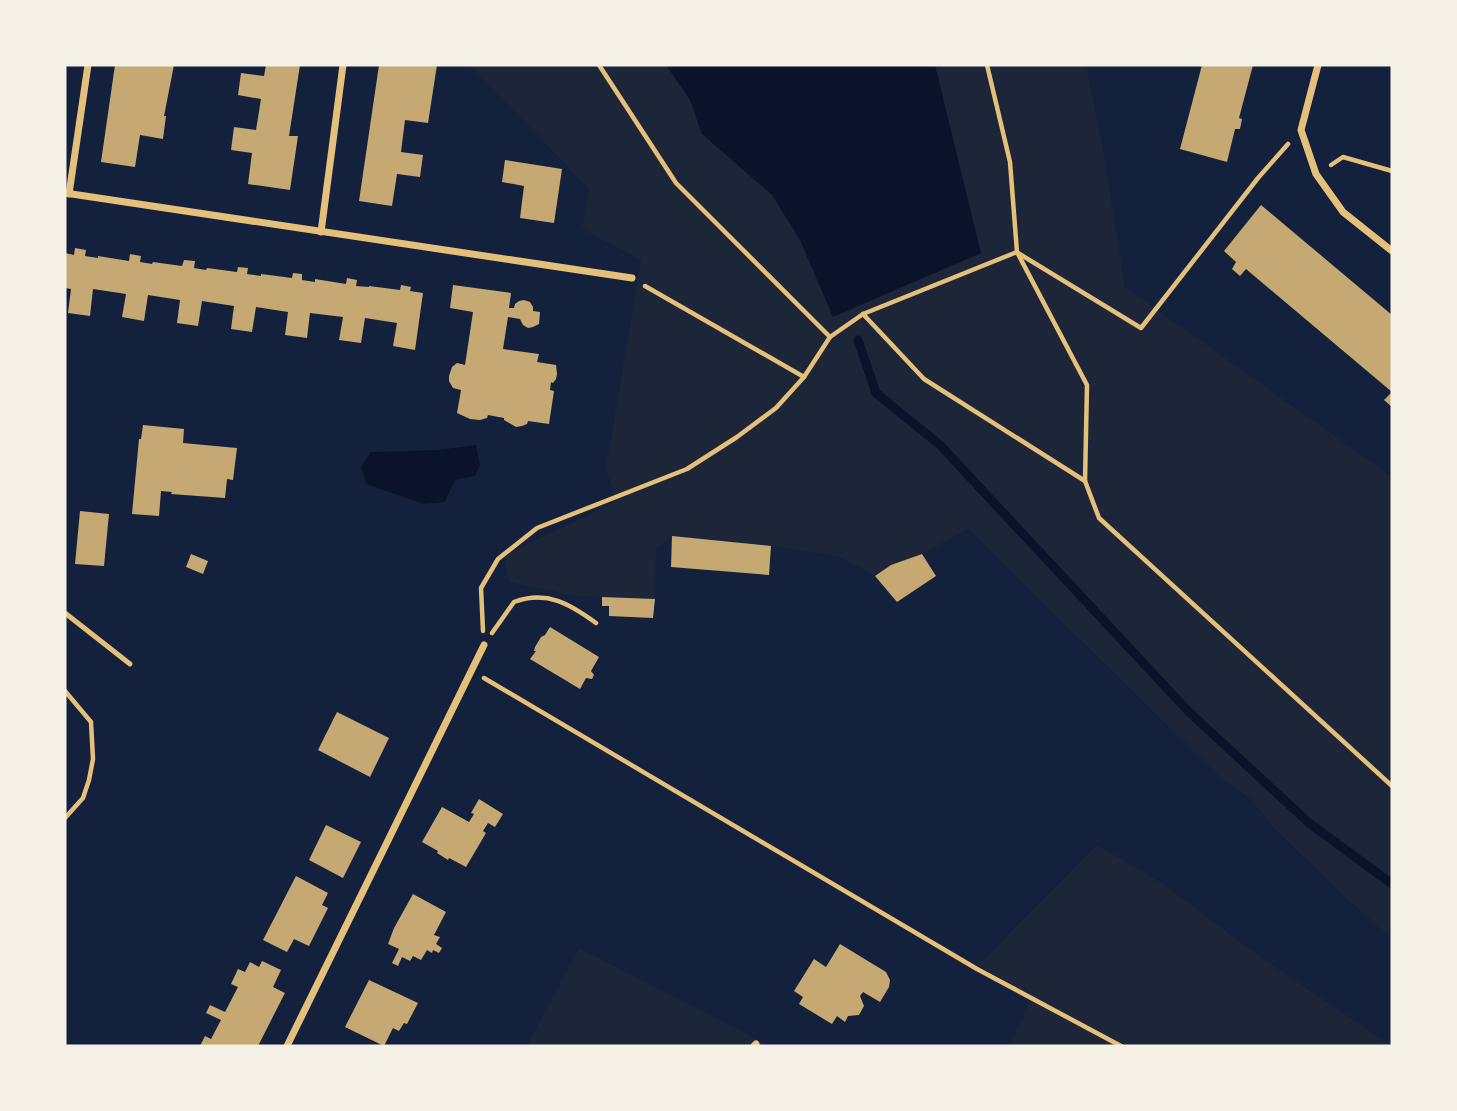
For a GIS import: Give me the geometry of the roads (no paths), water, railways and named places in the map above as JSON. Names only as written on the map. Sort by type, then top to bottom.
[{"type":"street","points":[[88,65],[67,194],[632,278]]},
{"type":"street","points":[[321,232],[343,65]]},
{"type":"street","points":[[1318,65],[1301,130],[1316,174],[1343,212],[1392,251]]},
{"type":"street","points":[[287,1046],[484,645]]},
{"type":"lane","points":[[65,613],[130,664]]},
{"type":"waterway","points":[[858,340],[876,393],[940,445],[1188,711],[1309,823],[1392,884]]}]
